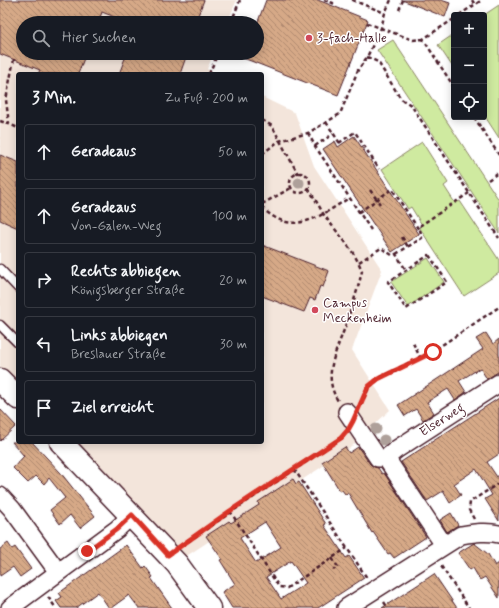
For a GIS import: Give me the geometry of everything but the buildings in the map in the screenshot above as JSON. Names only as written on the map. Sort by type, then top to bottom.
[{"type":"street","points":[[0,380],[16,395]]},
{"type":"street","name":"Elserweg","points":[[386,458],[397,449],[499,383]]},
{"type":"street","points":[[350,416],[378,458],[386,458],[438,548]]},
{"type":"street","points":[[63,444],[177,564],[209,608]]},
{"type":"street","points":[[0,496],[12,509],[58,572]]},
{"type":"street","points":[[10,608],[117,529],[132,515]]},
{"type":"street","points":[[346,608],[438,548],[461,535],[477,533],[499,534]]},
{"type":"lane","points":[[0,268],[16,286]]},
{"type":"lane","points":[[0,325],[16,342]]},
{"type":"path","points":[[233,16],[240,0]]},
{"type":"path","points":[[324,0],[333,3],[332,6]]},
{"type":"path","points":[[352,0],[385,13]]},
{"type":"path","points":[[264,152],[279,141],[308,133],[340,114],[358,70],[367,57],[381,28],[385,13],[391,0]]},
{"type":"path","points":[[399,10],[403,0]]},
{"type":"path","points":[[472,0],[474,5]]},
{"type":"path","points":[[464,12],[482,0]]},
{"type":"path","points":[[367,23],[413,40],[423,40],[451,20]]},
{"type":"path","points":[[423,40],[452,84]]},
{"type":"path","points":[[367,57],[378,62],[401,99],[411,105],[499,238]]},
{"type":"path","points":[[9,124],[6,100],[14,59]]},
{"type":"path","points":[[210,72],[215,60]]},
{"type":"path","points":[[476,120],[499,155]]},
{"type":"path","points":[[0,121],[16,127]]},
{"type":"path","points":[[264,121],[272,126],[298,174]]},
{"type":"path","points":[[326,122],[340,144],[355,132],[379,169]]},
{"type":"path","points":[[308,133],[315,146],[371,230]]},
{"type":"path","points":[[315,146],[333,134]]},
{"type":"path","points":[[488,180],[499,172]]},
{"type":"path","points":[[308,188],[306,191],[298,193],[291,188],[291,179],[298,174],[306,176],[309,184],[308,188],[324,214],[359,262],[362,271],[345,328],[332,357],[331,373],[333,392],[350,416]]},
{"type":"path","points":[[264,203],[291,188]]},
{"type":"path","points":[[358,212],[392,189],[420,230],[422,238],[396,254],[392,255],[381,248],[359,262]]},
{"type":"path","points":[[370,190],[380,204]]},
{"type":"path","points":[[420,230],[421,225],[469,193]]},
{"type":"path","points":[[264,210],[280,220],[300,224],[313,220],[349,198]]},
{"type":"path","points":[[402,237],[408,247]]},
{"type":"path","points":[[396,254],[406,270]]},
{"type":"path","points":[[429,255],[447,282],[406,309],[388,282],[406,270],[429,255]]},
{"type":"path","points":[[168,555],[230,511],[341,438],[348,430],[350,416],[368,387],[378,379],[420,357],[433,352],[499,307]]},
{"type":"path","points":[[413,343],[420,357]]},
{"type":"path","points":[[294,469],[375,589]]},
{"type":"path","points":[[477,533],[476,522],[469,510],[470,502],[499,483]]},
{"type":"path","points":[[230,511],[279,587],[287,588],[347,548]]},
{"type":"path","points":[[438,548],[469,608]]},
{"type":"path","points":[[332,558],[338,567],[333,570]]},
{"type":"shaded area","points":[[0,0],[237,0],[230,16],[16,16],[16,60],[211,60],[207,69],[213,72],[16,72],[16,384],[0,367]]},
{"type":"shaded area","name":"Campus Meckenheim","points":[[264,98],[295,113],[314,166],[382,270],[352,350],[390,410],[349,449],[185,557],[73,444],[264,444]]},
{"type":"green space","points":[[499,5],[499,138],[487,120],[487,13]]},
{"type":"green space","points":[[451,36],[451,64],[438,45]]},
{"type":"green space","points":[[393,40],[499,200],[499,233],[377,50]]},
{"type":"green space","points":[[422,142],[448,183],[444,186],[455,203],[460,201],[499,260],[499,273],[464,296],[419,227],[422,225],[411,207],[408,209],[382,169]]},
{"type":"green space","points":[[428,258],[444,282],[408,307],[391,282]]},
{"type":"place","name":"3-fach-Halle","points":[[309,38]]},
{"type":"place","name":"Campus Meckenheim","points":[[315,310]]},
{"type":"route","points":[[87,551],[117,529],[132,515],[168,555],[230,511],[341,438],[353,421],[368,387],[378,379],[433,352]]}]
